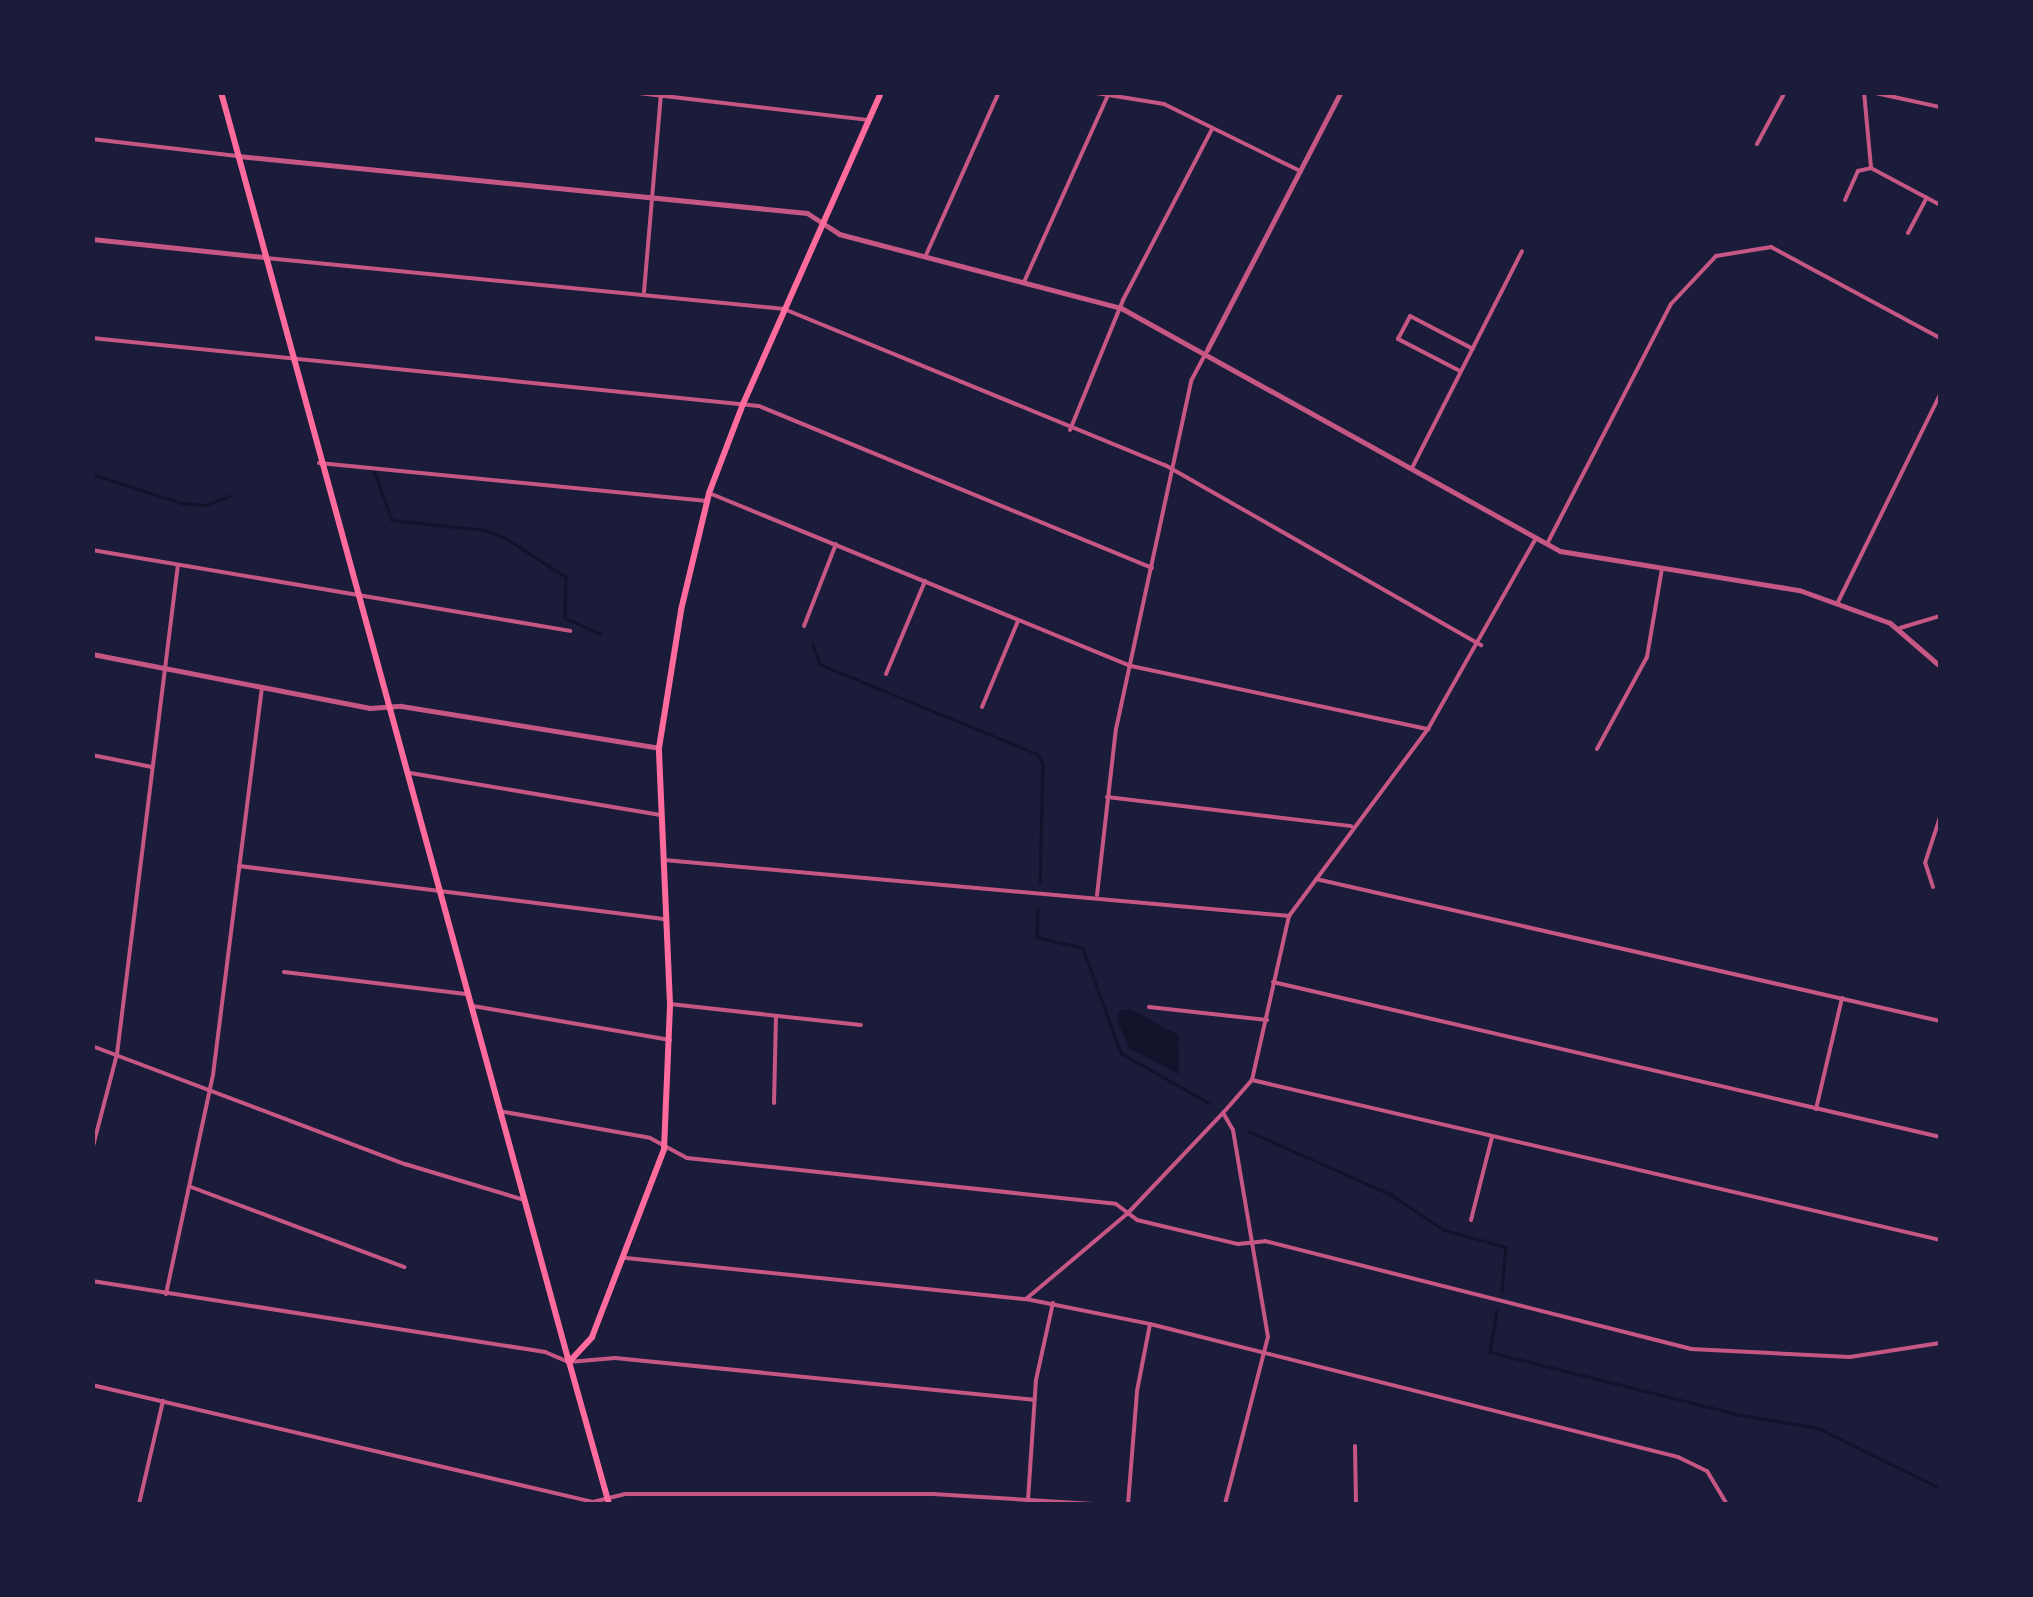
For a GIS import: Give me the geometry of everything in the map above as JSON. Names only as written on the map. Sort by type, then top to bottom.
[{"type":"main road","points":[[221,92],[356,598],[608,1501]]},
{"type":"main road","points":[[569,1362],[590,1341],[626,1258],[664,1149],[670,1004],[659,748],[708,497],[743,404],[881,92]]},
{"type":"street","points":[[630,92],[869,120]]},
{"type":"street","points":[[926,255],[999,92]]},
{"type":"street","points":[[1090,92],[1164,104],[1300,171]]},
{"type":"street","points":[[1097,895],[1108,797],[1131,666],[1191,381],[1341,92]]},
{"type":"street","points":[[1656,92],[1666,92]]},
{"type":"street","points":[[1758,144],[1786,92]]},
{"type":"street","points":[[1871,168],[1868,92],[1940,107]]},
{"type":"street","points":[[644,294],[661,94]]},
{"type":"street","points":[[1024,283],[1108,95]]},
{"type":"street","points":[[1070,430],[1122,308],[1212,129]]},
{"type":"street","points":[[92,139],[802,212],[839,234],[1122,308],[1207,350],[1547,544],[1662,568],[1786,587],[1838,602],[1900,628],[1940,666]]},
{"type":"street","points":[[1845,200],[1858,171],[1871,168],[1940,204]]},
{"type":"street","points":[[1908,233],[1927,198]]},
{"type":"street","points":[[92,240],[784,309],[1173,470],[1481,645]]},
{"type":"street","points":[[1547,544],[1671,304],[1716,256],[1771,247],[1940,338]]},
{"type":"street","points":[[1412,468],[1522,251]]},
{"type":"street","points":[[1461,372],[1398,339],[1410,316],[1473,348]]},
{"type":"street","points":[[92,338],[743,404],[1152,568]]},
{"type":"street","points":[[1838,602],[1940,396]]},
{"type":"street","points":[[319,463],[708,497],[836,544],[1131,666],[1428,729]]},
{"type":"street","points":[[1026,1299],[1128,1214],[1252,1080],[1289,916],[1352,826],[1428,729],[1481,645],[1536,538]]},
{"type":"street","points":[[804,626],[836,544]]},
{"type":"street","points":[[92,550],[356,598],[570,630]]},
{"type":"street","points":[[92,1150],[118,1054],[178,566]]},
{"type":"street","points":[[1597,749],[1647,657],[1662,568]]},
{"type":"street","points":[[886,674],[925,581]]},
{"type":"street","points":[[1900,628],[1940,616]]},
{"type":"street","points":[[982,707],[1018,621]]},
{"type":"street","points":[[92,654],[262,688],[659,748]]},
{"type":"street","points":[[166,1294],[210,1088],[262,688]]},
{"type":"street","points":[[92,755],[152,767]]},
{"type":"street","points":[[404,772],[661,814]]},
{"type":"street","points":[[1108,797],[1352,826]]},
{"type":"street","points":[[1933,887],[1925,863],[1940,817]]},
{"type":"street","points":[[664,860],[1029,896],[1097,895],[1289,916]]},
{"type":"street","points":[[239,866],[666,919]]},
{"type":"street","points":[[1314,878],[1940,1022]]},
{"type":"street","points":[[284,972],[466,994]]},
{"type":"street","points":[[1274,982],[1940,1137]]},
{"type":"street","points":[[1816,1109],[1842,998]]},
{"type":"street","points":[[670,1004],[861,1025]]},
{"type":"street","points":[[469,1006],[670,1040]]},
{"type":"street","points":[[1149,1007],[1266,1020]]},
{"type":"street","points":[[774,1103],[776,1017]]},
{"type":"street","points":[[92,1046],[405,1164],[524,1200]]},
{"type":"street","points":[[1252,1080],[1940,1240]]},
{"type":"street","points":[[499,1111],[650,1138],[664,1149],[767,1168],[1116,1204],[1128,1214],[1690,1349],[1850,1357],[1940,1343]]},
{"type":"street","points":[[1223,1113],[1234,1130],[1268,1350],[1225,1504]]},
{"type":"street","points":[[1471,1220],[1492,1137]]},
{"type":"street","points":[[191,1187],[404,1266]]},
{"type":"street","points":[[626,1258],[1026,1299],[1268,1350],[1678,1457],[1712,1476],[1728,1504]]},
{"type":"street","points":[[92,1281],[545,1352],[569,1362],[600,1357],[1034,1400]]},
{"type":"street","points":[[1028,1500],[1034,1400],[1054,1304]]},
{"type":"street","points":[[1128,1504],[1137,1391],[1150,1324]]},
{"type":"street","points":[[92,1385],[592,1502],[933,1494],[1094,1504]]},
{"type":"street","points":[[139,1504],[163,1401]]},
{"type":"street","points":[[1354,1446],[1356,1504]]},
{"type":"shaded area","points":[[1130,1009],[1178,1035],[1179,1074],[1130,1049],[1117,1021],[1119,1011]]},
{"type":"waterway","points":[[374,470],[392,520],[486,530],[509,540],[566,577],[565,618],[601,634]]},
{"type":"waterway","points":[[92,474],[181,503],[206,505],[229,496]]},
{"type":"waterway","points":[[813,644],[820,664],[1037,754],[1043,764],[1040,883]]},
{"type":"waterway","points":[[1038,909],[1037,937],[1083,948],[1121,1053],[1209,1103]]},
{"type":"waterway","points":[[1248,1131],[1392,1195],[1444,1230],[1506,1247],[1502,1291]]},
{"type":"waterway","points":[[1497,1311],[1490,1352],[1736,1414],[1818,1428],[1940,1488]]}]
